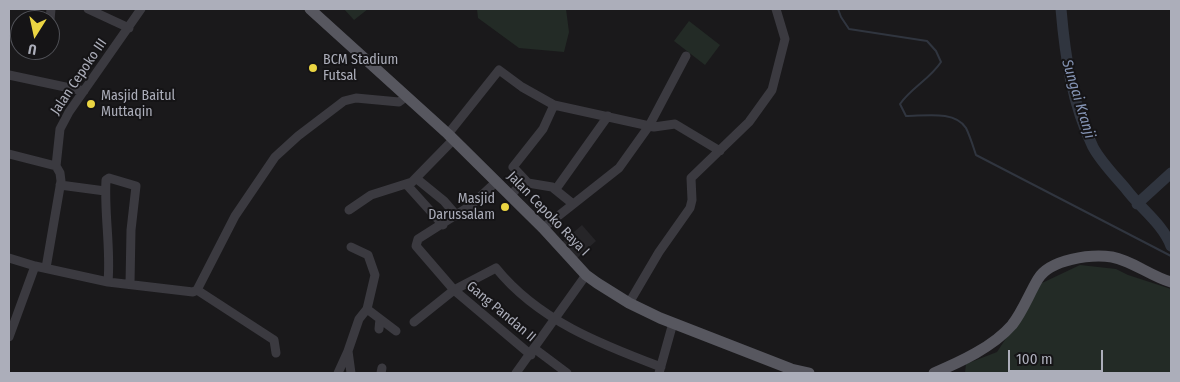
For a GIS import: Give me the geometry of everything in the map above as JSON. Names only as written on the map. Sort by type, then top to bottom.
[{"type":"main road","name":"Jalan Cepoko Raya I","points":[[310,9],[403,99],[418,106],[451,137],[543,228],[586,275],[629,303],[673,323],[805,373]]},
{"type":"main road","points":[[934,373],[979,350],[1011,326],[1038,278],[1051,267],[1083,258],[1110,257],[1126,261],[1167,281]]},
{"type":"street","points":[[88,9],[129,28]]},
{"type":"street","name":"Jalan Cepoko III","points":[[60,185],[60,173],[56,166],[60,129],[141,9]]},
{"type":"street","points":[[629,303],[659,252],[690,208],[691,178],[758,113],[772,90],[785,39],[776,9]]},
{"type":"street","points":[[543,228],[619,168],[648,126],[686,56]]},
{"type":"street","points":[[349,210],[372,196],[407,186],[417,179],[451,137],[499,70],[522,87],[554,105],[648,126],[679,125],[720,151]]},
{"type":"street","points":[[9,75],[84,91]]},
{"type":"street","points":[[197,290],[235,216],[275,157],[298,136],[344,101],[356,98],[403,99]]},
{"type":"street","points":[[554,105],[543,129],[513,165],[513,169],[532,185],[549,186],[573,204]]},
{"type":"street","points":[[556,190],[608,116]]},
{"type":"street","points":[[9,154],[56,166]]},
{"type":"street","points":[[108,282],[108,227],[105,191],[108,178],[136,186],[131,230],[130,284]]},
{"type":"street","points":[[417,179],[444,201],[457,216]]},
{"type":"street","points":[[510,196],[525,180]]},
{"type":"street","points":[[407,186],[443,224],[457,216],[496,182]]},
{"type":"street","points":[[46,268],[60,185],[105,191]]},
{"type":"street","name":"Gang Pandan II","points":[[443,224],[418,239],[416,246],[454,290],[533,352],[567,373]]},
{"type":"street","points":[[338,373],[359,319],[367,309],[375,274],[368,256],[351,247]]},
{"type":"street","points":[[9,258],[35,266],[108,282],[186,292],[197,290],[274,340],[276,353]]},
{"type":"street","points":[[9,337],[35,266]]},
{"type":"street","points":[[414,322],[454,290],[496,268],[520,293],[555,320],[660,370],[673,323]]},
{"type":"street","points":[[516,373],[533,352],[586,275]]},
{"type":"street","points":[[367,309],[396,331]]},
{"type":"street","points":[[379,329],[380,319]]},
{"type":"street","points":[[348,351],[351,373]]},
{"type":"shaded area","points":[[344,9],[368,9],[354,20]]},
{"type":"shaded area","points":[[477,9],[566,9],[569,32],[564,52],[519,48],[478,18]]},
{"type":"shaded area","points":[[689,21],[720,45],[705,65],[674,41]]},
{"type":"shaded area","points":[[582,225],[596,241],[575,260],[560,244]]},
{"type":"shaded area","points":[[1080,265],[1116,269],[1128,275],[1171,289],[1171,373],[965,373],[966,364],[997,352],[1042,283]]},
{"type":"waterway","points":[[838,9],[849,29],[927,41],[936,51],[941,62],[937,68],[909,93],[900,104],[906,116],[939,115],[961,122],[966,128],[976,155],[1171,256]]},
{"type":"waterway","name":"Sungai Kranji","points":[[1061,9],[1071,80],[1080,114],[1093,147],[1108,169],[1163,230],[1171,246]]},
{"type":"waterway","points":[[1137,204],[1171,173]]},
{"type":"place","name":"BCM Stadium Futsal","points":[[313,68]]},
{"type":"place","name":"Masjid Baitul Muttaqin","points":[[91,104]]},
{"type":"place","name":"Masjid Darussalam","points":[[505,207]]}]
